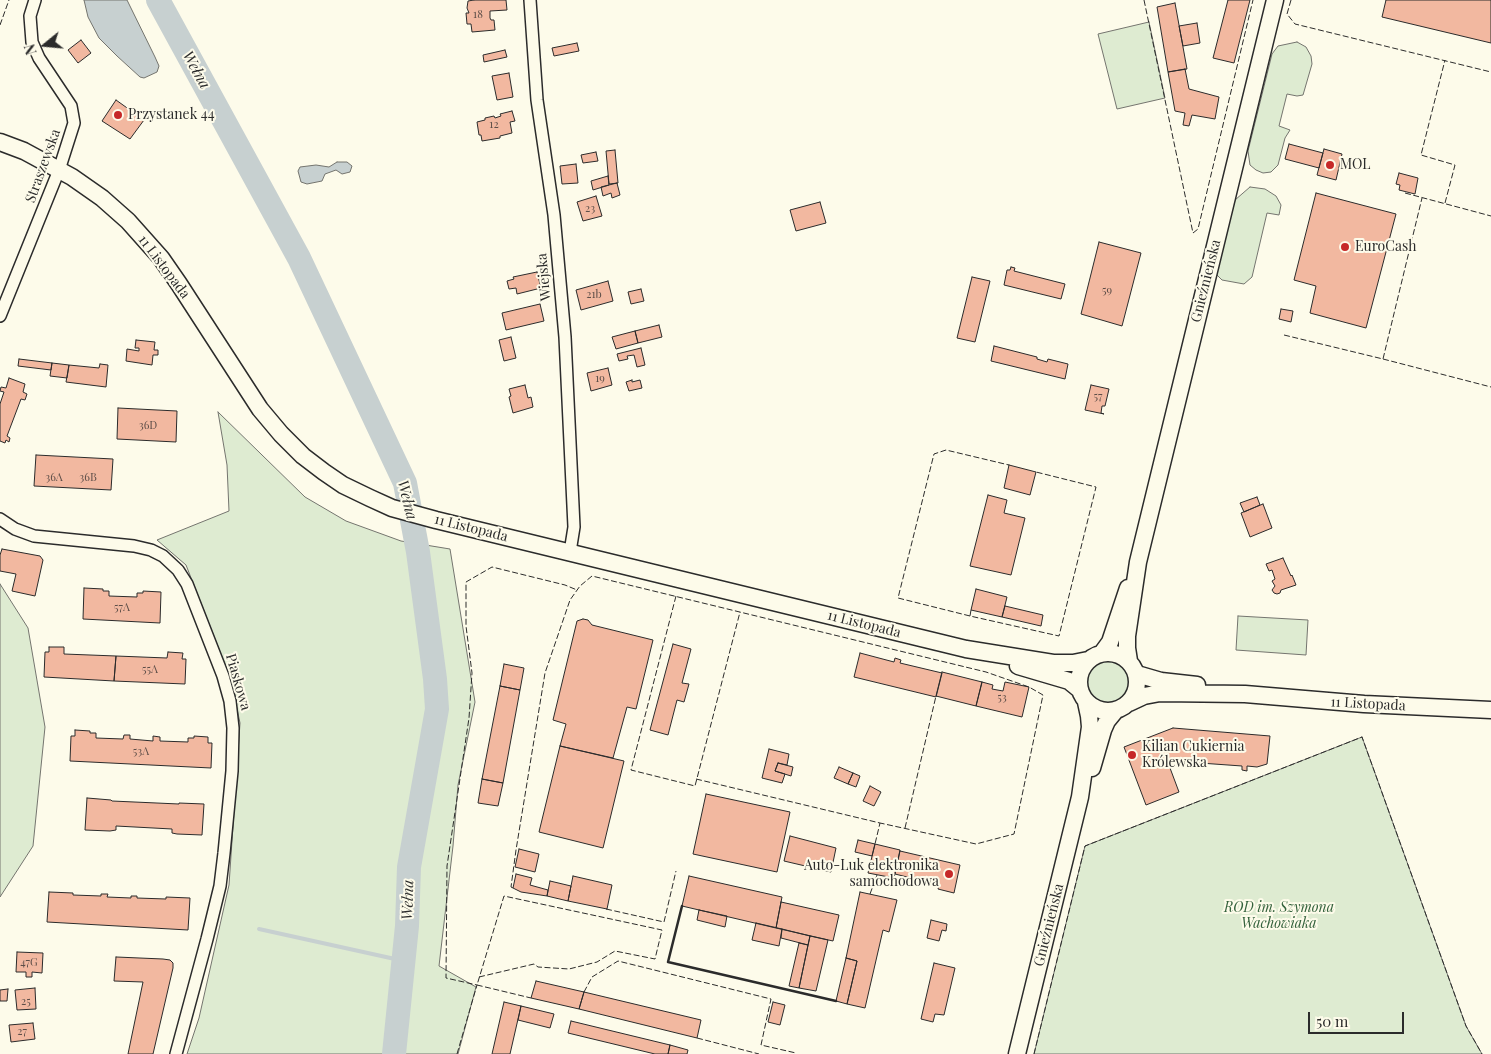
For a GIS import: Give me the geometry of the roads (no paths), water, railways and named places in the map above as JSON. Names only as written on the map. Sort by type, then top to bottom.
[{"type":"main road","name":"Gnieźnieńska","points":[[1133,668],[1127,636],[1138,562],[1275,0]]},
{"type":"main road","name":"11 Listopada","points":[[0,142],[24,151],[59,170],[102,198],[123,216],[150,245],[179,284],[260,409],[281,434],[304,456],[343,485],[392,508],[436,520],[966,649],[1053,663],[1073,663],[1095,656]]},
{"type":"main road","name":"Gnieźnieńska","points":[[1095,656],[1110,642],[1138,562]]},
{"type":"main road","name":"11 Listopada","points":[[966,649],[1008,664],[1068,681],[1083,696]]},
{"type":"main road","points":[[1117,654],[1133,668],[1138,682],[1137,690],[1134,697],[1122,707],[1108,712],[1100,710],[1092,707],[1083,696],[1078,682],[1080,674],[1083,666],[1095,656],[1117,654]]},
{"type":"main road","name":"11 Listopada","points":[[1133,668],[1161,680],[1214,687],[1246,694]]},
{"type":"main road","name":"11 Listopada","points":[[1122,707],[1144,696],[1160,694],[1246,694],[1364,704],[1491,710]]},
{"type":"main road","name":"Gnieźnieńska","points":[[1017,1054],[1080,797],[1090,727],[1083,696]]},
{"type":"main road","name":"Gnieźnieńska","points":[[1080,797],[1091,772],[1107,721],[1122,707]]},
{"type":"street","name":"Straszewska","points":[[0,316],[59,170],[74,123],[73,114],[65,96],[38,58],[32,42],[30,16],[34,0]]},
{"type":"street","name":"Wiejska","points":[[530,0],[537,100],[554,215],[565,338],[574,526],[570,552]]},
{"type":"street","name":"Piaskowa","points":[[0,519],[15,529],[34,536],[134,546],[151,550],[163,556],[178,570],[187,584],[224,676],[234,728],[232,780],[220,886],[176,1054]]},
{"type":"waterway","name":"Wełna","points":[[158,0],[299,258],[405,483],[418,552],[435,679],[437,709],[409,867],[407,926],[394,1054]]},
{"type":"waterway","points":[[259,929],[404,961]]},
{"type":"place","name":"Przystanek 44","points":[[118,115]]},
{"type":"place","name":"MOL","points":[[1330,165]]},
{"type":"place","name":"EuroCash","points":[[1345,247]]},
{"type":"place","name":"Kilian Cukiernia Królewska","points":[[1132,755]]},
{"type":"place","name":"Auto-Luk elektronika samochodowa","points":[[949,874]]},
{"type":"park label","name":"ROD im. Szymona Wachowiaka","points":[[1279,916]]}]
